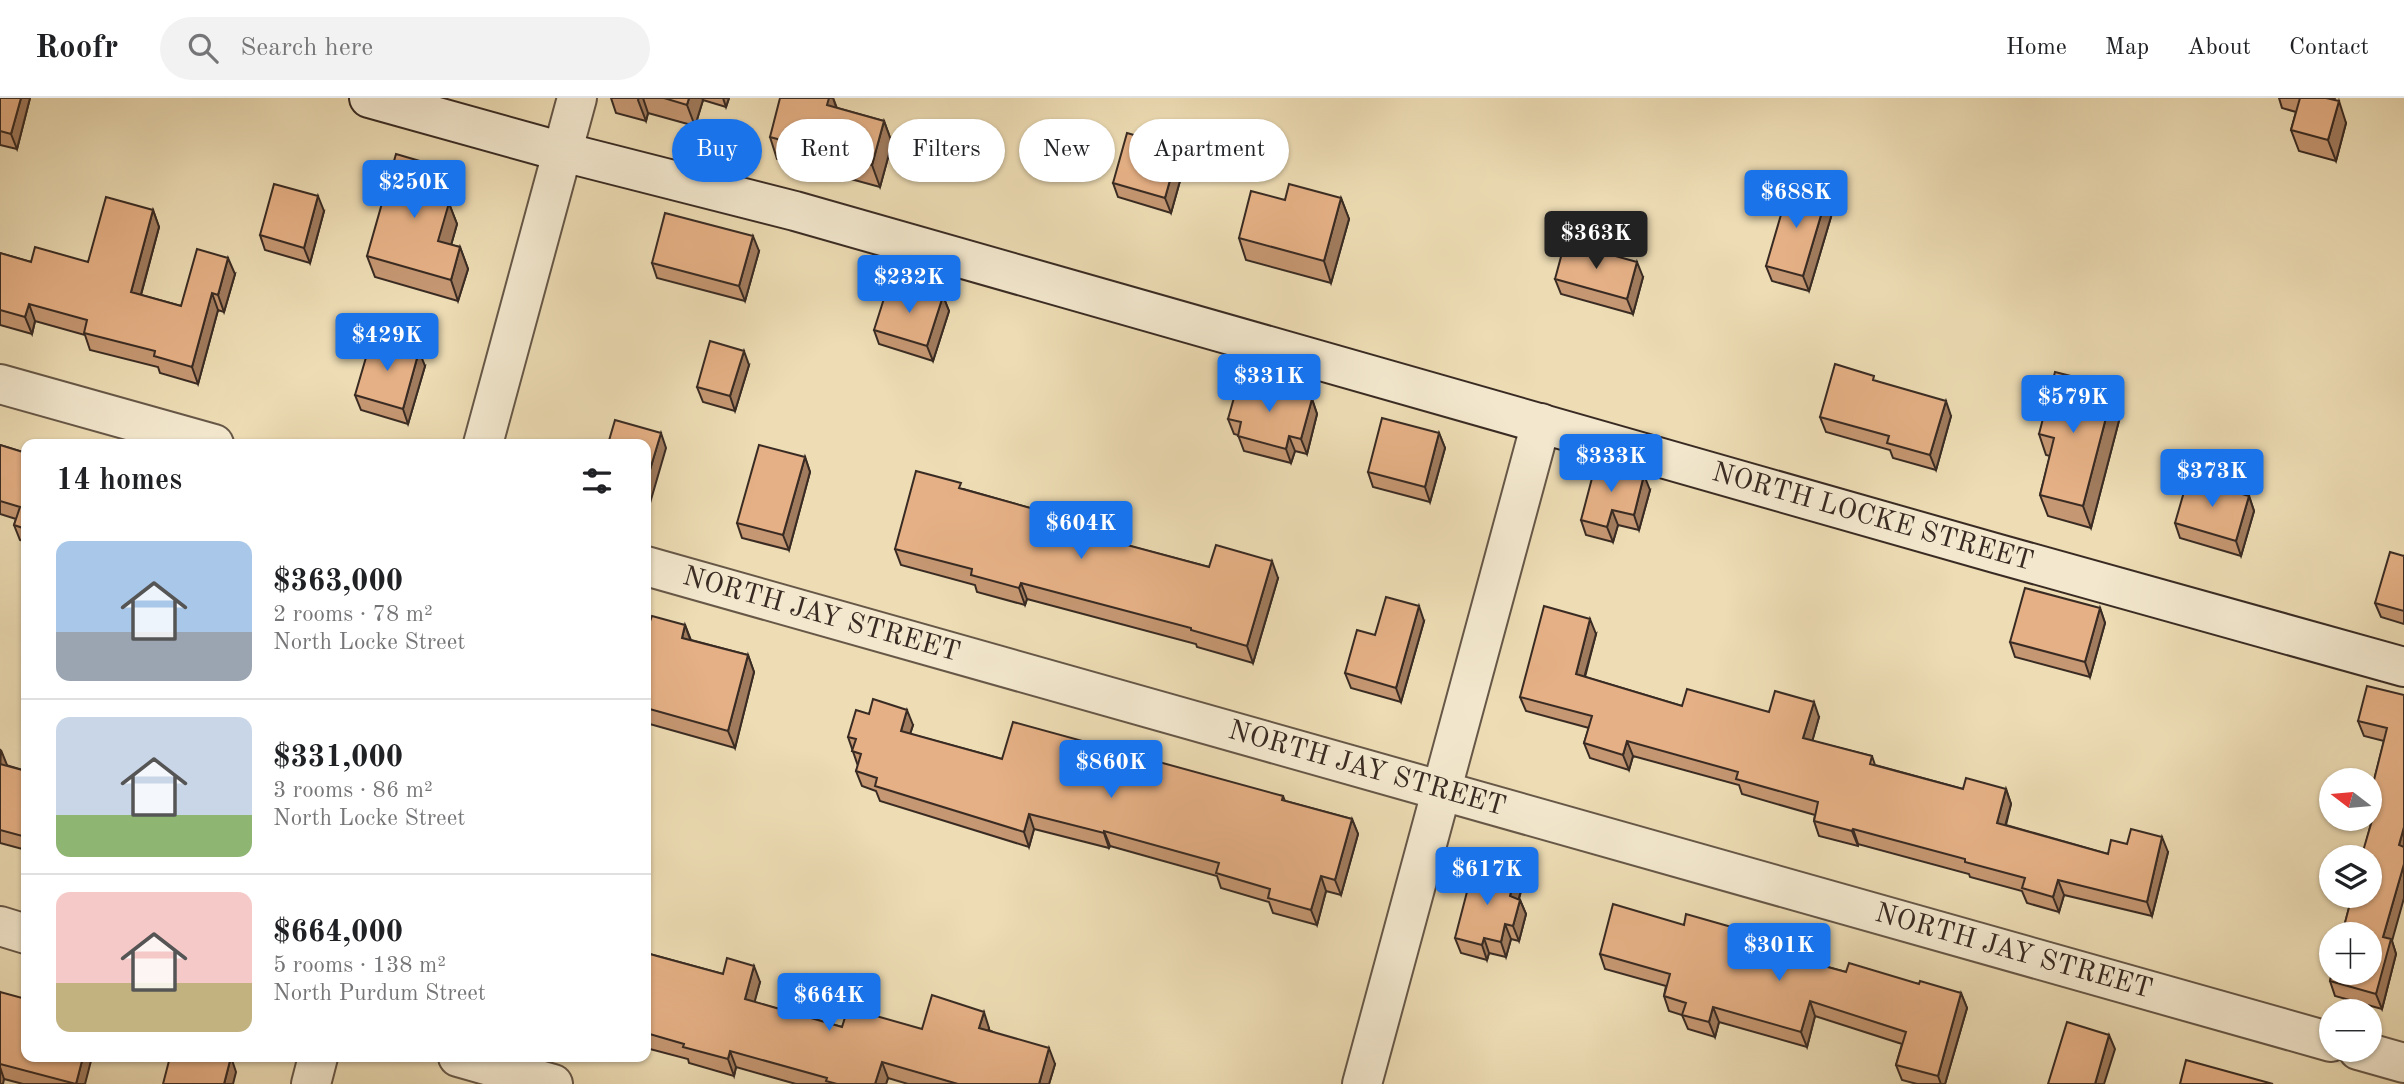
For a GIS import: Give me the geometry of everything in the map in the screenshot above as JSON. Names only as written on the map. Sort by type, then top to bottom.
[{"type":"street","name":"NORTH LOCKE STREET","points":[[369,98],[562,152],[795,211],[2404,667]]},
{"type":"street","points":[[484,439],[577,98]]},
{"type":"street","points":[[0,384],[196,439]]},
{"type":"street","points":[[1362,1084],[1541,423]]},
{"type":"street","name":"NORTH JAY STREET","points":[[651,567],[2319,1039]]},
{"type":"street","points":[[0,926],[21,932]]},
{"type":"street","points":[[2382,1057],[2404,1063]]},
{"type":"street","points":[[311,1084],[317,1062]]},
{"type":"street","points":[[476,1062],[554,1084]]},
{"type":"building","points":[[0,98],[21,98],[11,134],[0,131]]},
{"type":"building","points":[[664,98],[689,98],[687,105]]},
{"type":"building","points":[[780,98],[829,98],[827,105],[884,121],[874,158],[874,119],[776,119],[776,139],[770,137]]},
{"type":"building","points":[[2300,98],[2339,101],[2328,140],[2291,130]]},
{"type":"building","points":[[1127,133],[1129,182],[1169,182],[1165,198],[1113,183]]},
{"type":"building","points":[[396,154],[447,169],[438,200],[449,203],[438,241],[460,247],[451,280],[367,256]]},
{"type":"building","points":[[274,184],[318,196],[304,248],[260,235]]},
{"type":"building","points":[[1289,184],[1341,198],[1324,261],[1239,238],[1251,191],[1285,200]]},
{"type":"building","points":[[1790,184],[1827,195],[1803,276],[1766,266]]},
{"type":"building","points":[[106,197],[153,210],[131,292],[181,306],[197,249],[228,258],[218,295],[212,293],[192,367],[154,356],[155,351],[84,333],[87,320],[29,304],[25,317],[0,310],[0,253],[31,262],[35,247],[88,262]]},
{"type":"building","points":[[665,213],[753,236],[739,286],[652,263]]},
{"type":"building","points":[[1565,242],[1637,262],[1627,299],[1555,279]]},
{"type":"building","points":[[912,286],[943,296],[927,346],[874,330],[887,289],[910,296]]},
{"type":"building","points":[[372,337],[419,351],[403,409],[355,395]]},
{"type":"building","points":[[710,341],[744,351],[730,396],[697,387]]},
{"type":"building","points":[[1835,364],[1874,376],[1873,380],[1946,401],[1930,455],[1887,443],[1889,436],[1820,417]]},
{"type":"building","points":[[2055,372],[2114,387],[2083,506],[2040,495],[2054,438],[2039,434]]},
{"type":"building","points":[[1239,380],[1312,399],[1301,439],[1289,436],[1286,449],[1238,436],[1241,422],[1228,419]]},
{"type":"building","points":[[1382,418],[1439,433],[1425,487],[1368,472]]},
{"type":"building","points":[[615,420],[661,433],[651,466],[651,439],[609,439]]},
{"type":"building","points":[[0,445],[21,451],[21,527],[14,525],[20,507],[0,501]]},
{"type":"building","points":[[759,445],[805,457],[783,535],[737,523]]},
{"type":"building","points":[[1596,463],[1644,475],[1634,515],[1612,510],[1607,527],[1581,520]]},
{"type":"building","points":[[916,471],[961,483],[959,488],[1041,511],[1039,518],[1117,538],[1116,542],[1209,567],[1216,545],[1272,561],[1247,646],[1191,628],[1021,583],[1019,588],[971,575],[972,569],[895,549]]},
{"type":"building","points":[[2188,478],[2249,496],[2236,541],[2175,523]]},
{"type":"building","points":[[2390,552],[2404,556],[2404,611],[2375,603]]},
{"type":"building","points":[[2025,588],[2100,608],[2085,662],[2010,642]]},
{"type":"building","points":[[1386,597],[1419,606],[1396,688],[1345,673],[1357,630],[1375,635]]},
{"type":"building","points":[[1544,606],[1590,619],[1576,674],[1682,706],[1687,689],[1769,712],[1775,691],[1814,702],[1803,738],[1872,756],[1870,764],[1963,789],[1966,778],[2006,789],[1997,823],[2108,854],[2111,840],[2127,844],[2131,829],[2162,837],[2147,902],[2058,880],[2053,897],[2022,888],[2025,878],[1965,862],[1965,859],[1814,821],[1818,802],[1736,779],[1738,772],[1627,741],[1623,755],[1584,743],[1592,716],[1520,697]]},
{"type":"building","points":[[652,616],[685,625],[682,638],[748,655],[728,731],[651,709]]},
{"type":"building","points":[[2367,686],[2404,695],[2404,827],[2399,845],[2404,847],[2404,864],[2383,937],[2391,939],[2382,972],[2382,922],[2345,922],[2349,908],[2382,908],[2382,845],[2365,845],[2369,831],[2382,831],[2382,768],[2377,768],[2387,728],[2358,721]]},
{"type":"building","points":[[873,699],[907,710],[901,731],[1002,759],[1013,722],[1283,796],[1282,800],[1352,819],[1335,880],[1321,876],[1311,910],[1268,898],[1270,889],[1216,873],[1219,863],[1104,831],[1029,814],[1024,832],[875,786],[877,778],[856,771],[861,754],[852,751],[856,739],[848,737],[856,710],[869,714]]},
{"type":"building","points":[[0,764],[21,770],[21,836],[0,830]]},
{"type":"building","points":[[1474,865],[1515,876],[1510,896],[1520,900],[1513,926],[1505,924],[1501,942],[1484,938],[1482,945],[1455,938]]},
{"type":"building","points":[[1613,904],[1684,925],[1686,914],[1735,928],[1732,941],[1846,972],[1849,963],[1919,984],[1920,981],[1961,993],[1938,1076],[1896,1065],[1906,1032],[1810,1001],[1801,1032],[1713,1007],[1709,1022],[1682,1015],[1686,1003],[1664,996],[1670,974],[1600,954]]},
{"type":"building","points":[[651,954],[723,974],[727,958],[754,966],[745,999],[842,1027],[848,1008],[922,1029],[932,995],[984,1012],[979,1028],[1049,1048],[1039,1084],[958,1084],[882,1062],[875,1084],[837,1084],[826,1081],[827,1078],[730,1051],[728,1059],[683,1047],[684,1044],[651,1034]]},
{"type":"building","points":[[2344,985],[2378,985],[2376,994]]},
{"type":"building","points":[[0,992],[21,998],[21,1062],[82,1062],[76,1084],[0,1064]]},
{"type":"building","points":[[2067,1022],[2109,1035],[2095,1084],[2048,1084]]},
{"type":"building","points":[[2186,1060],[2273,1084],[2180,1084]]},
{"type":"building","points":[[169,1062],[230,1062],[224,1084],[163,1084]]}]
